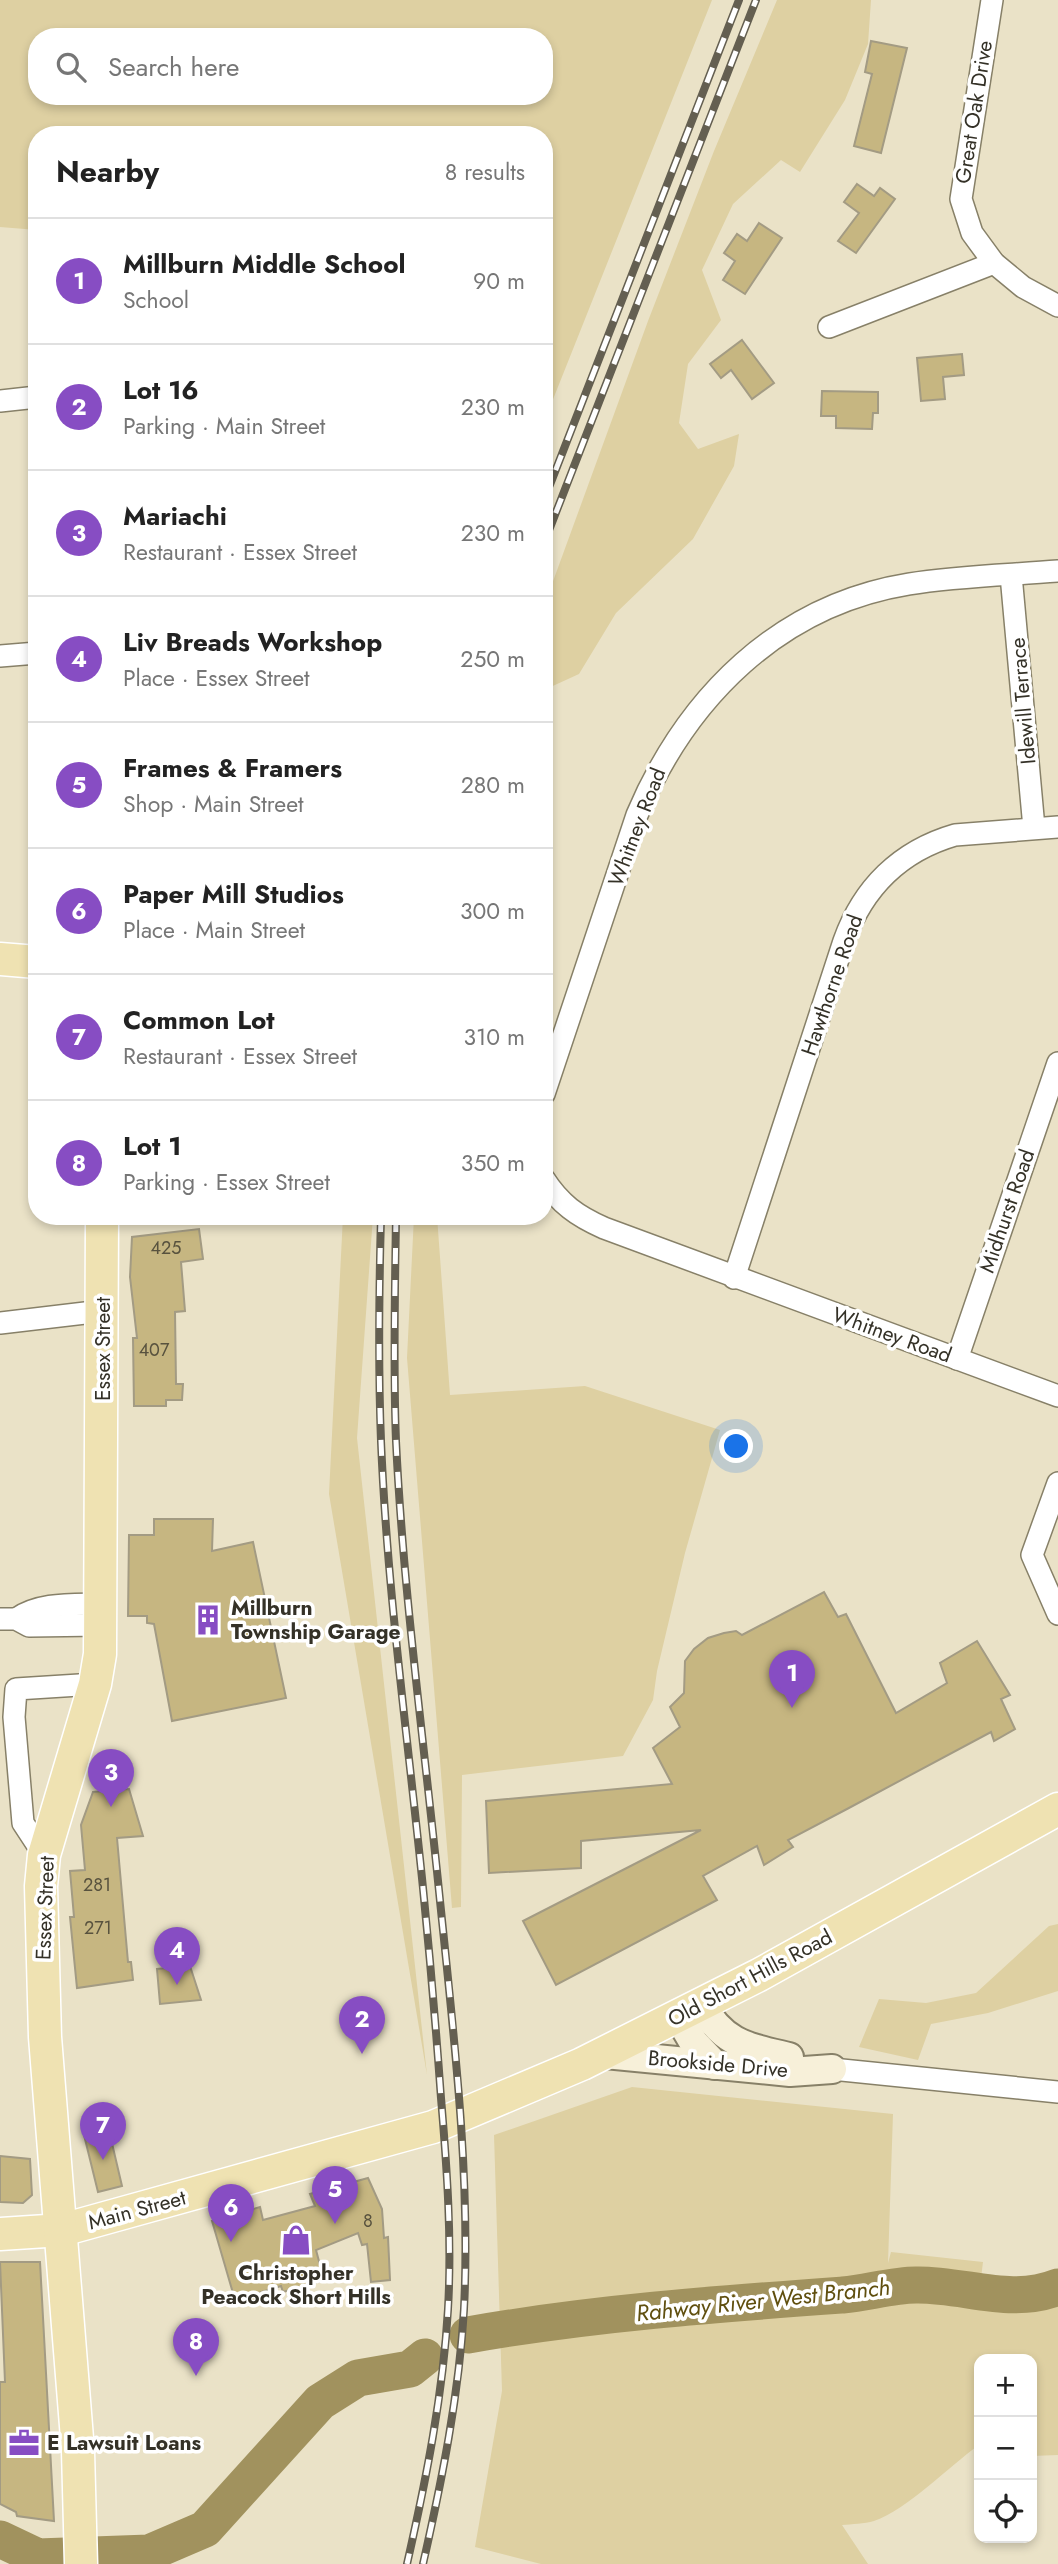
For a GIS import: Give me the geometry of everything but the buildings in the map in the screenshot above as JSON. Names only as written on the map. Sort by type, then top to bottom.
[{"type":"main road","points":[[0,958],[28,961]]},
{"type":"main road","name":"Essex Street","points":[[81,2564],[78,2451],[46,2037],[41,1886],[44,1855],[96,1684],[101,1615],[102,1225]]},
{"type":"main road","name":"Old Short Hills Road","points":[[433,2127],[605,2054],[1058,1808]]},
{"type":"main road","points":[[689,2010],[701,2053],[715,2064]]},
{"type":"main road","name":"Brookside Drive","points":[[689,2010],[732,2040],[832,2069]]},
{"type":"main road","name":"Brookside Drive","points":[[605,2054],[790,2072],[832,2069]]},
{"type":"main road","name":"Main Street","points":[[0,2234],[62,2230],[433,2127]]},
{"type":"street","name":"Great Oak Drive","points":[[992,0],[961,199],[972,233],[994,263],[1023,288],[1058,306]]},
{"type":"street","points":[[829,327],[994,263]]},
{"type":"street","points":[[0,401],[28,398]]},
{"type":"street","name":"Whitney Road","points":[[553,1067],[642,803],[669,748],[714,689],[771,641],[836,606],[907,584],[1058,571]]},
{"type":"street","name":"Idewill Terrace","points":[[1011,575],[1034,828]]},
{"type":"street","points":[[0,656],[28,654]]},
{"type":"street","name":"Hawthorne Road","points":[[734,1278],[844,941],[866,895],[898,862],[940,839],[1058,827]]},
{"type":"street","points":[[0,958],[28,950]]},
{"type":"street","name":"Midhurst Road","points":[[957,1359],[1058,1063]]},
{"type":"street","name":"Whitney Road","points":[[553,1193],[575,1215],[734,1278],[1058,1396]]},
{"type":"street","points":[[0,1323],[102,1311]]},
{"type":"street","points":[[1058,1483],[1032,1555],[1058,1614]]},
{"type":"street","points":[[8,1619],[29,1626],[101,1615]]},
{"type":"street","points":[[44,1855],[23,1823],[14,1717],[16,1689],[96,1684]]},
{"type":"street","name":"Brookside Drive","points":[[832,2069],[1058,2092]]},
{"type":"shaded area","points":[[0,0],[712,0],[553,399],[553,126],[28,126],[28,229],[0,227]]},
{"type":"shaded area","points":[[777,0],[871,0],[868,44],[845,100],[800,172],[781,160],[733,204],[702,270],[721,320],[688,364],[679,423],[698,449],[739,434],[734,466],[693,539],[616,613],[579,674],[553,686],[553,581],[648,321],[714,151]]},
{"type":"shaded area","points":[[343,1225],[372,1225],[357,1438],[427,2075],[329,1494]]},
{"type":"shaded area","points":[[414,1225],[438,1225],[450,1395],[585,1386],[720,1430],[685,1553],[657,1671],[653,1700],[623,1756],[462,1775],[461,1907],[452,1908],[407,1358]]},
{"type":"shaded area","points":[[1058,1924],[1058,1991],[988,2013],[931,2024],[918,2060],[859,2047],[879,1999],[926,2003],[976,1993],[1049,1926]]},
{"type":"shaded area","points":[[632,2087],[893,2114],[888,2263],[891,2252],[983,2262],[981,2278],[1016,2280],[1058,2271],[1058,2455],[1037,2456],[1037,2354],[974,2354],[974,2449],[887,2515],[870,2522],[842,2525],[868,2564],[541,2564],[475,2547],[502,2391],[494,2135]]},
{"type":"waterway","name":"Rahway River West Branch","points":[[468,2335],[608,2315],[843,2295],[907,2285],[1023,2295],[1058,2287]]},
{"type":"waterway","name":"Rahway River West Branch","points":[[0,2539],[38,2557],[149,2553],[205,2529],[320,2402],[358,2378],[410,2369],[425,2357]]},
{"type":"railway","points":[[553,477],[739,0]]},
{"type":"railway","points":[[553,520],[756,0]]},
{"type":"railway","points":[[381,1225],[379,1357],[384,1497],[393,1609],[423,1888],[449,2230],[448,2309],[438,2405],[407,2564]]},
{"type":"railway","points":[[396,1225],[394,1329],[399,1496],[454,2041],[465,2203],[464,2309],[458,2373],[443,2469],[423,2564]]},
{"type":"place","name":"Millburn Township Garage","points":[[208,1620]]},
{"type":"place","name":"Millburn Middle School","points":[[792,1708]]},
{"type":"place","name":"Mariachi","points":[[111,1807]]},
{"type":"place","name":"Liv Breads Workshop","points":[[177,1985]]},
{"type":"place","name":"Lot 16","points":[[362,2054]]},
{"type":"place","name":"Common Lot","points":[[103,2160]]},
{"type":"place","name":"Frames & Framers","points":[[335,2224]]},
{"type":"place","name":"Christopher Peacock Short Hills","points":[[296,2240]]},
{"type":"place","name":"Paper Mill Studios","points":[[231,2242]]},
{"type":"place","name":"Lot 1","points":[[196,2376]]},
{"type":"place","name":"E Lawsuit Loans","points":[[24,2443]]}]
